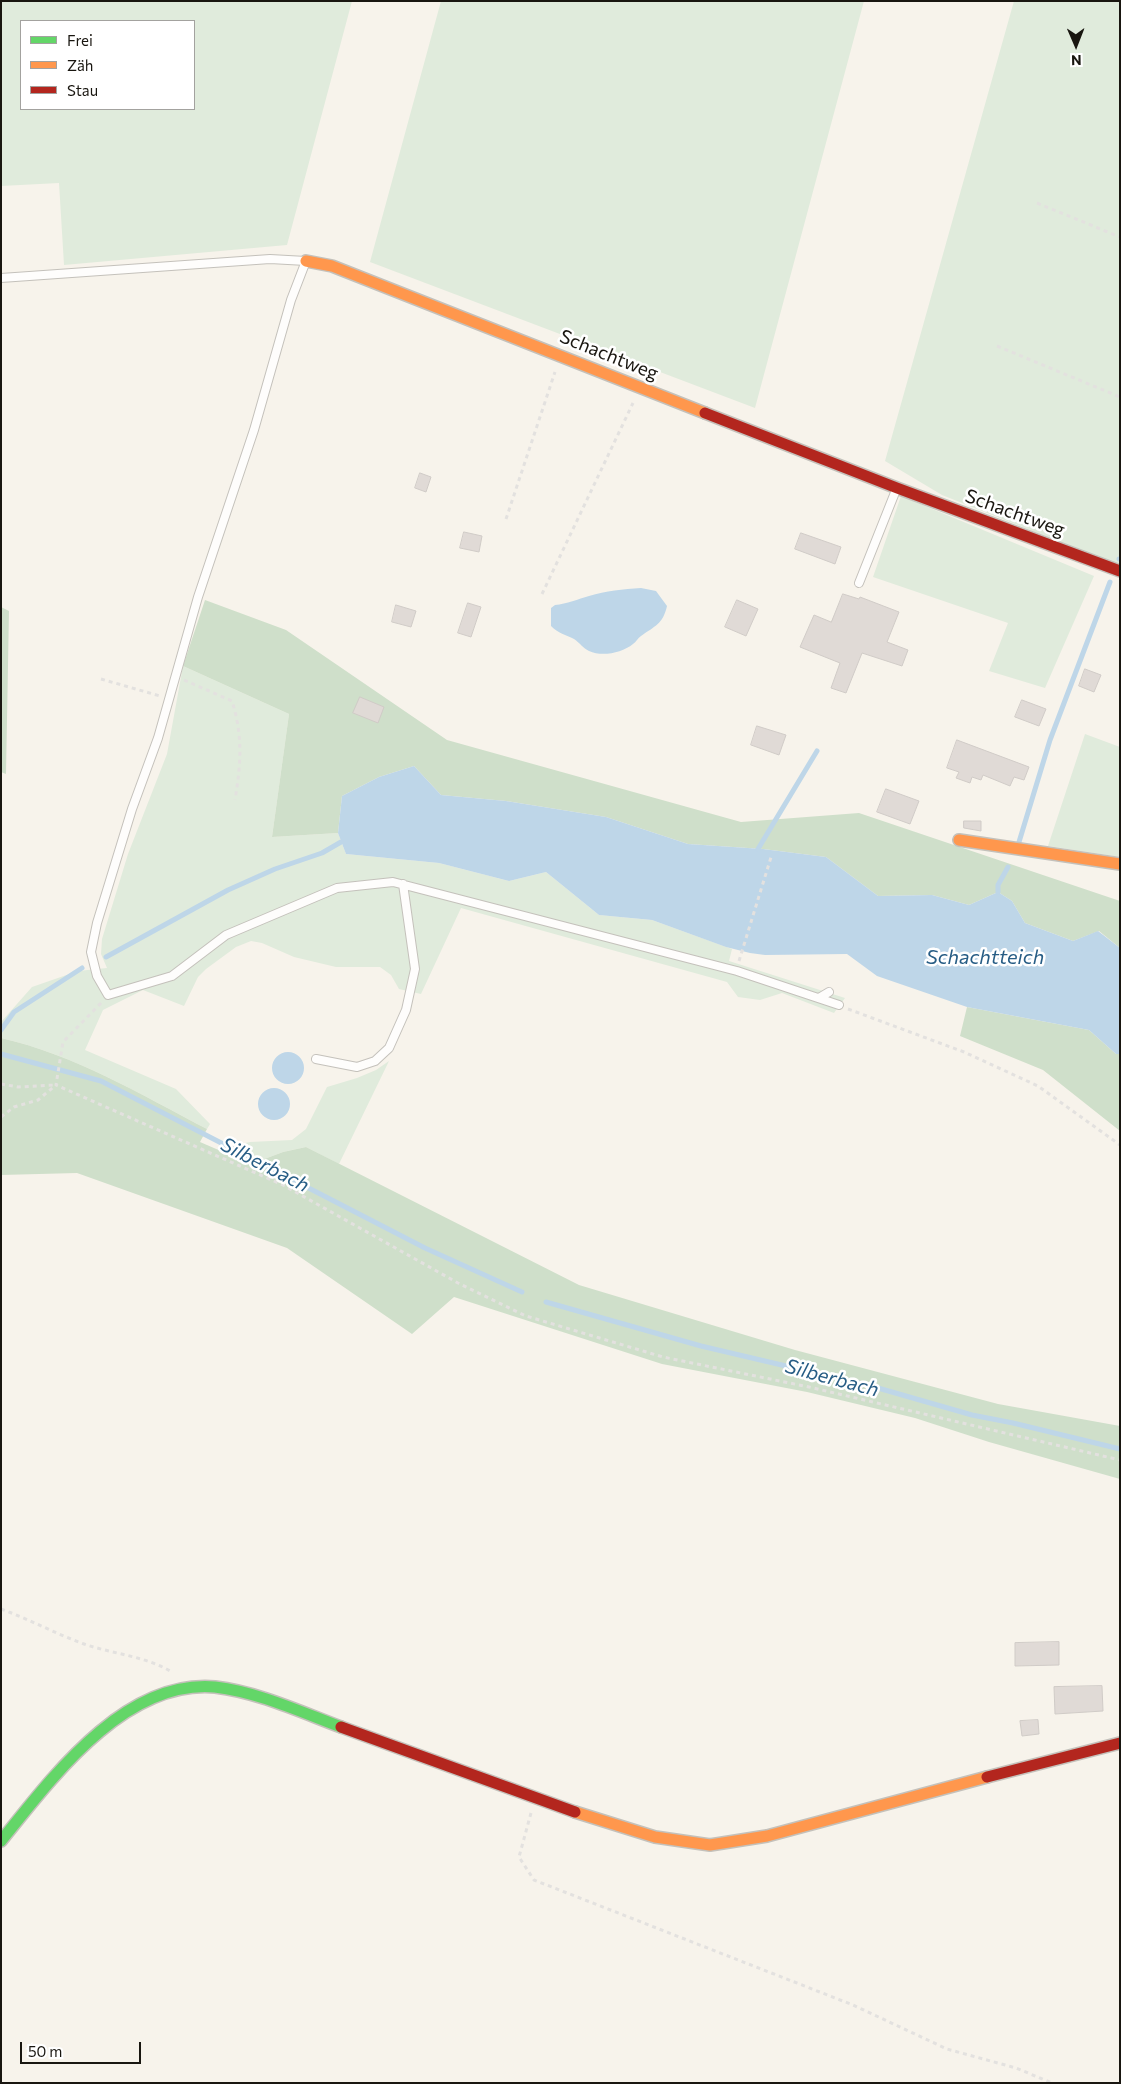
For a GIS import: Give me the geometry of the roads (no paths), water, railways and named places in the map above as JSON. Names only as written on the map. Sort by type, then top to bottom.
[{"type":"street","name":"Schachtweg","points":[[306,262],[332,266],[897,488],[1120,571]]},
{"type":"street","points":[[959,840],[1120,864]]},
{"type":"street","points":[[1,1841],[64,1766],[99,1733],[132,1709],[152,1698],[182,1689],[200,1687],[215,1688],[264,1699],[606,1823],[655,1837],[710,1845],[767,1836],[1120,1743]]},
{"type":"lane","points":[[1,278],[270,259],[306,262],[291,300],[254,430],[198,596],[158,738],[132,809],[97,923],[91,952],[97,976],[108,995],[172,976],[226,935],[337,888],[392,882],[736,971],[838,1005]]},
{"type":"lane","points":[[860,582],[897,488]]},
{"type":"lane","points":[[316,1059],[357,1067],[376,1061],[389,1048],[406,1010],[415,969],[403,884]]},
{"type":"lane","points":[[818,998],[829,992]]},
{"type":"water","points":[[641,588],[656,591],[667,606],[658,624],[623,650],[606,654],[594,653],[551,626],[551,608],[555,605],[602,593]]},
{"type":"water","name":"Schachtteich","points":[[414,766],[441,795],[506,801],[606,817],[688,844],[763,849],[826,857],[878,896],[932,895],[969,905],[998,892],[1012,901],[1025,923],[1073,941],[1098,931],[1120,948],[1120,1054],[1116,1054],[1089,1030],[967,1007],[877,976],[847,954],[765,955],[750,953],[726,947],[652,920],[599,915],[546,872],[509,881],[439,863],[346,854],[338,833],[342,796],[379,777]]},
{"type":"water","points":[[288,1052],[294,1053],[299,1057],[303,1062],[303,1074],[299,1079],[294,1083],[288,1084],[282,1083],[277,1079],[273,1074],[272,1068],[273,1062],[277,1057],[282,1053]]},
{"type":"water","points":[[274,1088],[280,1089],[285,1093],[289,1098],[289,1110],[285,1115],[280,1119],[274,1120],[268,1119],[263,1115],[259,1110],[258,1104],[259,1098],[263,1093],[268,1089]]},
{"type":"waterway","points":[[1019,842],[1050,740],[1110,582]]},
{"type":"waterway","points":[[758,849],[817,751]]},
{"type":"waterway","points":[[106,957],[228,890],[275,869],[322,853],[341,842]]},
{"type":"waterway","points":[[998,892],[998,885],[1008,867]]},
{"type":"waterway","points":[[1,1030],[14,1012],[82,968]]},
{"type":"waterway","name":"Silberbach","points":[[1,1054],[101,1081],[425,1248],[522,1292]]},
{"type":"waterway","name":"Silberbach","points":[[546,1302],[701,1346],[871,1386],[972,1415],[1120,1449]]}]
